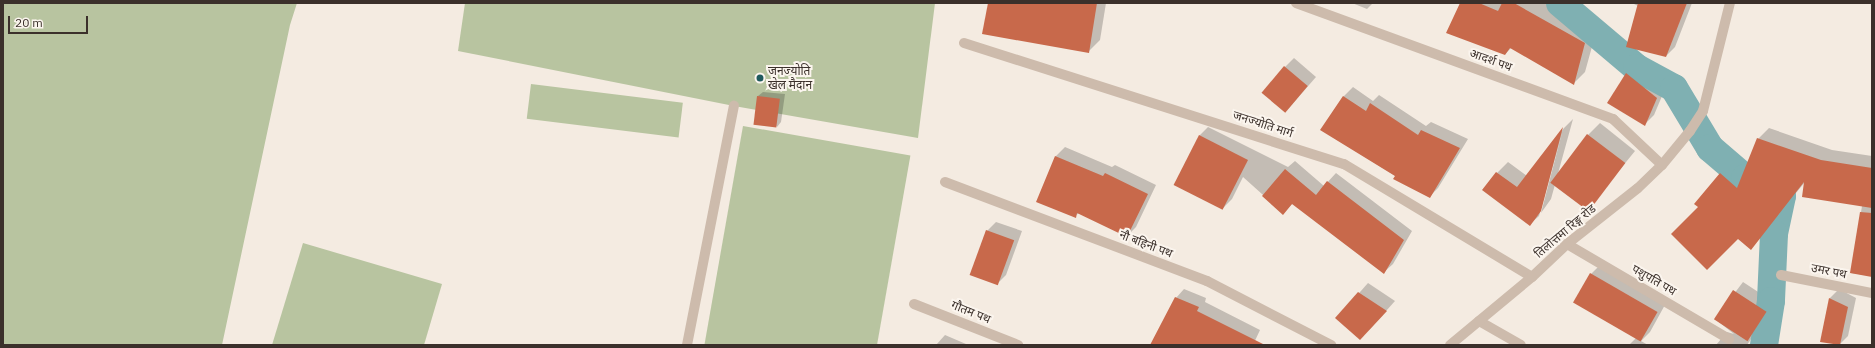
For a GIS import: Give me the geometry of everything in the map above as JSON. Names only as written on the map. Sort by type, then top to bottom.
[{"type":"street","name":"आदर्श पथ","points":[[1296,3],[1613,118],[1662,165]]},
{"type":"street","name":"तिलोत्तमा रिङ्ग रोड","points":[[1450,345],[1532,277],[1567,244],[1638,188],[1662,165],[1690,131],[1703,111],[1730,3]]},
{"type":"street","name":"जनज्योति मार्ग","points":[[964,43],[1344,164],[1532,277]]},
{"type":"street","points":[[687,345],[734,106]]},
{"type":"street","name":"नौ बहिनी पथ","points":[[945,182],[1207,280],[1331,345]]},
{"type":"street","name":"पशुपति पथ","points":[[1567,244],[1729,339]]},
{"type":"street","name":"उमर पथ","points":[[1781,275],[1872,293]]},
{"type":"street","name":"गौतम पथ","points":[[914,304],[1018,345]]},
{"type":"street","points":[[1479,321],[1521,345]]},
{"type":"green space","points":[[3,3],[297,3],[290,25],[222,345],[3,345]]},
{"type":"green space","name":"जनज्योति खेल मैदान","points":[[465,3],[935,3],[918,138],[734,106],[458,51]]},
{"type":"green space","points":[[531,84],[683,103],[679,137],[527,119]]},
{"type":"green space","points":[[743,126],[910,156],[877,345],[704,345]]},
{"type":"green space","points":[[303,243],[442,284],[424,345],[272,345]]},
{"type":"building","points":[[988,3],[1097,3],[1089,53],[982,34]]},
{"type":"building","points":[[1460,3],[1479,3],[1498,11],[1502,3],[1514,3],[1585,43],[1574,85],[1510,48],[1505,55],[1446,33]]},
{"type":"building","points":[[1638,3],[1687,3],[1666,57],[1626,47]]},
{"type":"building","points":[[1284,66],[1308,86],[1285,113],[1262,93]]},
{"type":"building","points":[[1626,73],[1657,98],[1645,126],[1607,103]]},
{"type":"building","points":[[757,96],[780,99],[776,128],[753,125]]},
{"type":"building","points":[[1343,96],[1366,111],[1370,103],[1418,135],[1421,130],[1460,148],[1430,198],[1393,179],[1395,176],[1320,130]]},
{"type":"building","points":[[1563,127],[1541,211],[1530,226],[1482,190],[1496,172],[1517,187]]},
{"type":"building","points":[[1587,134],[1625,163],[1589,212],[1550,183]]},
{"type":"building","points":[[1199,135],[1248,160],[1223,210],[1174,185]]},
{"type":"building","points":[[1757,138],[1821,160],[1872,168],[1872,208],[1802,197],[1804,182],[1751,250],[1738,239],[1707,270],[1671,234],[1698,207],[1694,204],[1720,173],[1737,188]]},
{"type":"building","points":[[1055,156],[1103,176],[1105,173],[1148,194],[1127,237],[1077,213],[1076,218],[1036,202]]},
{"type":"building","points":[[1285,169],[1316,195],[1327,181],[1404,240],[1384,274],[1292,204],[1283,215],[1262,196]]},
{"type":"building","points":[[1860,212],[1872,213],[1872,277],[1850,273]]},
{"type":"building","points":[[986,230],[1014,240],[998,285],[970,275]]},
{"type":"building","points":[[1590,273],[1658,312],[1641,341],[1573,302]]},
{"type":"building","points":[[1733,290],[1767,312],[1747,341],[1714,319]]},
{"type":"building","points":[[1358,292],[1387,311],[1360,340],[1335,318]]},
{"type":"building","points":[[1175,297],[1199,307],[1197,311],[1265,345],[1150,345]]},
{"type":"building","points":[[1829,298],[1848,307],[1840,345],[1820,342]]},
{"type":"waterway","points":[[1560,3],[1637,68],[1674,88],[1710,148],[1745,178],[1782,196],[1774,234],[1771,301],[1764,345]]},
{"type":"place","name":"जनज्योति खेल मैदान","points":[[760,78]]}]
